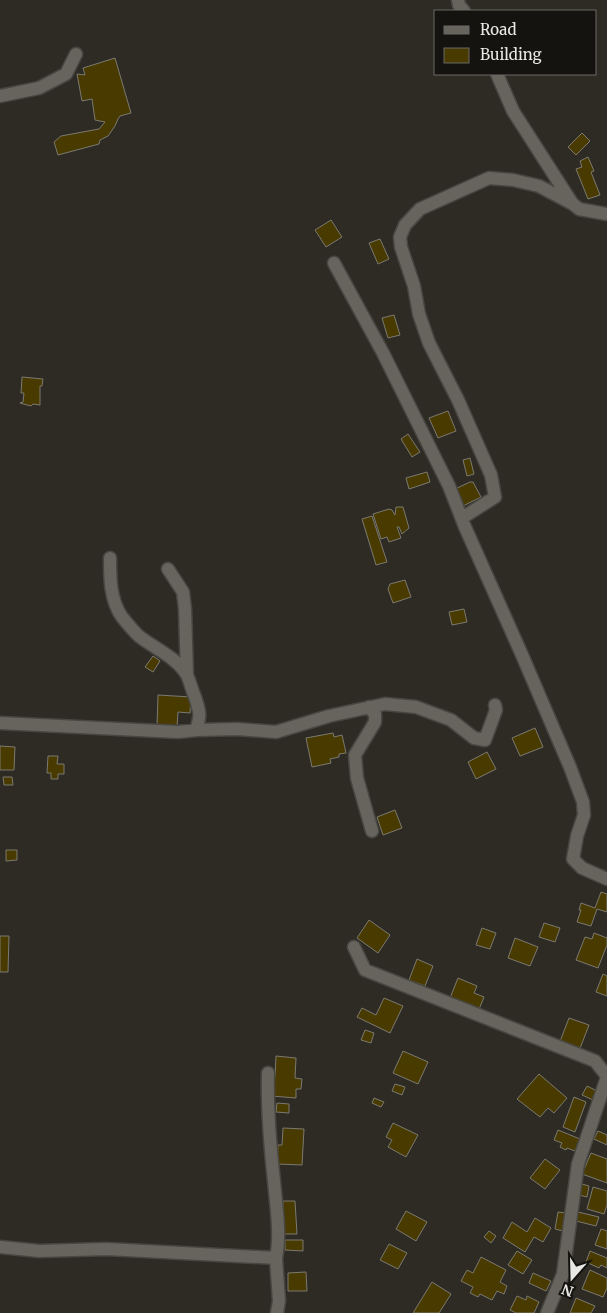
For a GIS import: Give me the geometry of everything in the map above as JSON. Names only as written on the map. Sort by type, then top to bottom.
[{"type":"street","points":[[0,96],[39,88],[66,74],[76,54]]},
{"type":"street","points":[[497,75],[513,112],[573,204]]},
{"type":"street","points":[[462,518],[495,497],[491,475],[458,400],[429,344],[419,314],[414,286],[401,247],[400,237],[405,225],[420,209],[489,178],[513,180],[539,186],[579,209],[607,214]]},
{"type":"street","points":[[334,263],[383,353],[449,486],[566,758],[583,802],[584,815],[577,836],[573,859],[582,868],[607,878]]},
{"type":"street","points":[[110,558],[110,579],[113,598],[121,616],[138,636],[162,652],[187,675]]},
{"type":"street","points":[[168,569],[183,592],[187,675],[200,719],[196,730]]},
{"type":"street","points":[[0,723],[178,732],[238,729],[276,732],[329,716],[385,704],[416,707],[451,720],[474,738],[485,740],[496,710],[495,705]]},
{"type":"street","points":[[369,707],[375,714],[375,722],[355,755],[357,778],[372,831]]},
{"type":"street","points":[[354,946],[365,970],[594,1061],[607,1077],[578,1164],[563,1274],[546,1313]]},
{"type":"street","points":[[268,1073],[267,1105],[277,1215],[278,1248],[276,1258],[279,1301],[277,1313]]},
{"type":"street","points":[[0,1247],[39,1251],[107,1248],[276,1258]]},
{"type":"building","points":[[115,58],[131,113],[120,116],[108,136],[100,140],[99,144],[58,155],[54,142],[61,136],[99,129],[105,122],[95,120],[92,99],[82,101],[77,74],[85,75],[83,68]]},
{"type":"building","points":[[582,133],[590,141],[576,155],[568,147]]},
{"type":"building","points":[[588,157],[594,171],[591,172],[600,195],[588,199],[576,169],[582,167],[580,161]]},
{"type":"building","points":[[331,220],[342,237],[326,247],[315,230]]},
{"type":"building","points":[[380,239],[389,259],[378,264],[369,243]]},
{"type":"building","points":[[394,315],[400,335],[388,338],[382,318]]},
{"type":"building","points":[[22,377],[43,379],[42,386],[40,386],[40,405],[33,404],[31,406],[20,403],[23,402],[24,393],[21,393]]},
{"type":"building","points":[[448,411],[456,431],[438,438],[429,418]]},
{"type":"building","points":[[408,434],[420,452],[412,457],[401,439]]},
{"type":"building","points":[[470,458],[474,474],[467,476],[463,460]]},
{"type":"building","points":[[427,472],[430,482],[409,489],[406,478]]},
{"type":"building","points":[[473,482],[481,497],[463,506],[455,489]]},
{"type":"building","points":[[396,507],[403,507],[409,528],[402,534],[399,527],[397,527],[401,538],[389,542],[387,537],[381,539],[373,514],[389,509],[395,515]]},
{"type":"building","points":[[372,516],[387,562],[376,565],[362,519]]},
{"type":"building","points":[[405,580],[411,597],[393,603],[388,589],[390,584]]},
{"type":"building","points":[[464,609],[467,622],[452,625],[449,612]]},
{"type":"building","points":[[153,656],[160,661],[153,672],[145,667]]},
{"type":"building","points":[[158,695],[191,697],[190,713],[178,712],[177,727],[157,726]]},
{"type":"building","points":[[535,728],[543,747],[520,756],[512,738]]},
{"type":"building","points":[[333,733],[334,737],[342,735],[346,753],[339,754],[339,757],[330,759],[331,763],[312,767],[306,738]]},
{"type":"building","points":[[0,746],[15,747],[14,770],[0,770]]},
{"type":"building","points":[[487,752],[496,769],[476,779],[468,762]]},
{"type":"building","points":[[48,756],[58,756],[57,764],[64,764],[64,774],[58,774],[58,779],[51,779],[51,773],[47,773]]},
{"type":"building","points":[[3,777],[12,777],[13,785],[4,785]]},
{"type":"building","points":[[395,810],[402,828],[383,835],[377,817]]},
{"type":"building","points":[[6,850],[17,850],[17,860],[6,861]]},
{"type":"building","points":[[601,892],[607,894],[607,912],[597,909],[591,926],[577,922],[581,903],[595,908]]},
{"type":"building","points":[[369,920],[390,935],[378,953],[357,938]]},
{"type":"building","points":[[544,923],[560,928],[555,942],[539,937]]},
{"type":"building","points":[[482,928],[496,933],[490,949],[476,945]]},
{"type":"building","points":[[594,933],[607,938],[607,945],[598,968],[576,960],[585,937],[592,939]]},
{"type":"building","points":[[0,936],[9,936],[8,972],[0,972]]},
{"type":"building","points":[[515,938],[538,947],[530,966],[508,958]]},
{"type":"building","points":[[417,959],[433,966],[425,986],[409,980]]},
{"type":"building","points":[[603,974],[607,976],[607,996],[596,992]]},
{"type":"building","points":[[458,978],[477,986],[474,993],[484,997],[478,1012],[450,998]]},
{"type":"building","points":[[384,998],[403,1006],[390,1033],[357,1017],[362,1008],[376,1015]]},
{"type":"building","points":[[569,1018],[589,1025],[579,1051],[559,1044]]},
{"type":"building","points":[[365,1030],[374,1033],[371,1043],[361,1040]]},
{"type":"building","points":[[403,1051],[428,1062],[418,1084],[393,1073]]},
{"type":"building","points":[[276,1056],[296,1058],[295,1078],[302,1079],[301,1089],[296,1089],[296,1098],[271,1096],[272,1077],[275,1077]]},
{"type":"building","points":[[539,1074],[567,1098],[554,1113],[548,1108],[540,1117],[517,1099]]},
{"type":"building","points":[[395,1084],[405,1087],[402,1095],[392,1091]]},
{"type":"building","points":[[587,1086],[597,1091],[593,1100],[582,1095]]},
{"type":"building","points":[[574,1097],[586,1102],[575,1132],[563,1127]]},
{"type":"building","points":[[374,1098],[384,1102],[381,1107],[372,1103]]},
{"type":"building","points":[[277,1103],[289,1104],[289,1113],[276,1112]]},
{"type":"building","points":[[393,1123],[418,1135],[406,1157],[388,1147],[392,1140],[386,1137]]},
{"type":"building","points":[[283,1128],[304,1129],[302,1165],[277,1164],[278,1145],[282,1145]]},
{"type":"building","points":[[558,1130],[580,1139],[575,1151],[560,1147],[562,1143],[554,1140]]},
{"type":"building","points":[[598,1131],[607,1135],[607,1145],[594,1139]]},
{"type":"building","points":[[591,1153],[607,1159],[607,1183],[582,1174]]},
{"type":"building","points":[[545,1159],[560,1170],[545,1189],[530,1178]]},
{"type":"building","points":[[582,1184],[589,1186],[587,1197],[579,1195]]},
{"type":"building","points":[[593,1187],[607,1191],[607,1205],[604,1214],[587,1209]]},
{"type":"building","points":[[283,1201],[295,1201],[297,1234],[284,1234]]},
{"type":"building","points":[[406,1211],[427,1222],[416,1241],[396,1229]]},
{"type":"building","points":[[558,1212],[566,1213],[563,1231],[555,1229]]},
{"type":"building","points":[[578,1212],[599,1217],[596,1226],[576,1221]]},
{"type":"building","points":[[535,1218],[551,1228],[543,1242],[534,1237],[525,1252],[503,1238],[512,1222],[527,1232]]},
{"type":"building","points":[[601,1229],[607,1231],[607,1249],[595,1245]]},
{"type":"building","points":[[489,1231],[496,1236],[491,1243],[484,1237]]},
{"type":"building","points":[[285,1240],[303,1240],[303,1251],[285,1250]]},
{"type":"building","points":[[389,1244],[407,1253],[398,1269],[380,1260]]},
{"type":"building","points":[[517,1251],[532,1260],[523,1274],[508,1265]]},
{"type":"building","points":[[590,1251],[607,1258],[607,1268],[601,1265],[599,1268],[586,1262]]},
{"type":"building","points":[[481,1257],[506,1270],[500,1282],[507,1286],[504,1294],[497,1291],[492,1300],[480,1294],[478,1297],[470,1293],[473,1287],[461,1281],[467,1270],[473,1273]]},
{"type":"building","points":[[590,1270],[607,1278],[607,1288],[603,1297],[582,1289]]},
{"type":"building","points":[[306,1272],[307,1291],[288,1291],[288,1273]]},
{"type":"building","points":[[533,1273],[551,1281],[546,1291],[529,1283]]},
{"type":"building","points":[[432,1282],[451,1294],[439,1313],[413,1313]]},
{"type":"building","points":[[517,1296],[526,1300],[527,1296],[539,1302],[534,1313],[516,1313],[510,1310]]},
{"type":"building","points":[[576,1298],[595,1306],[591,1313],[570,1313]]}]
